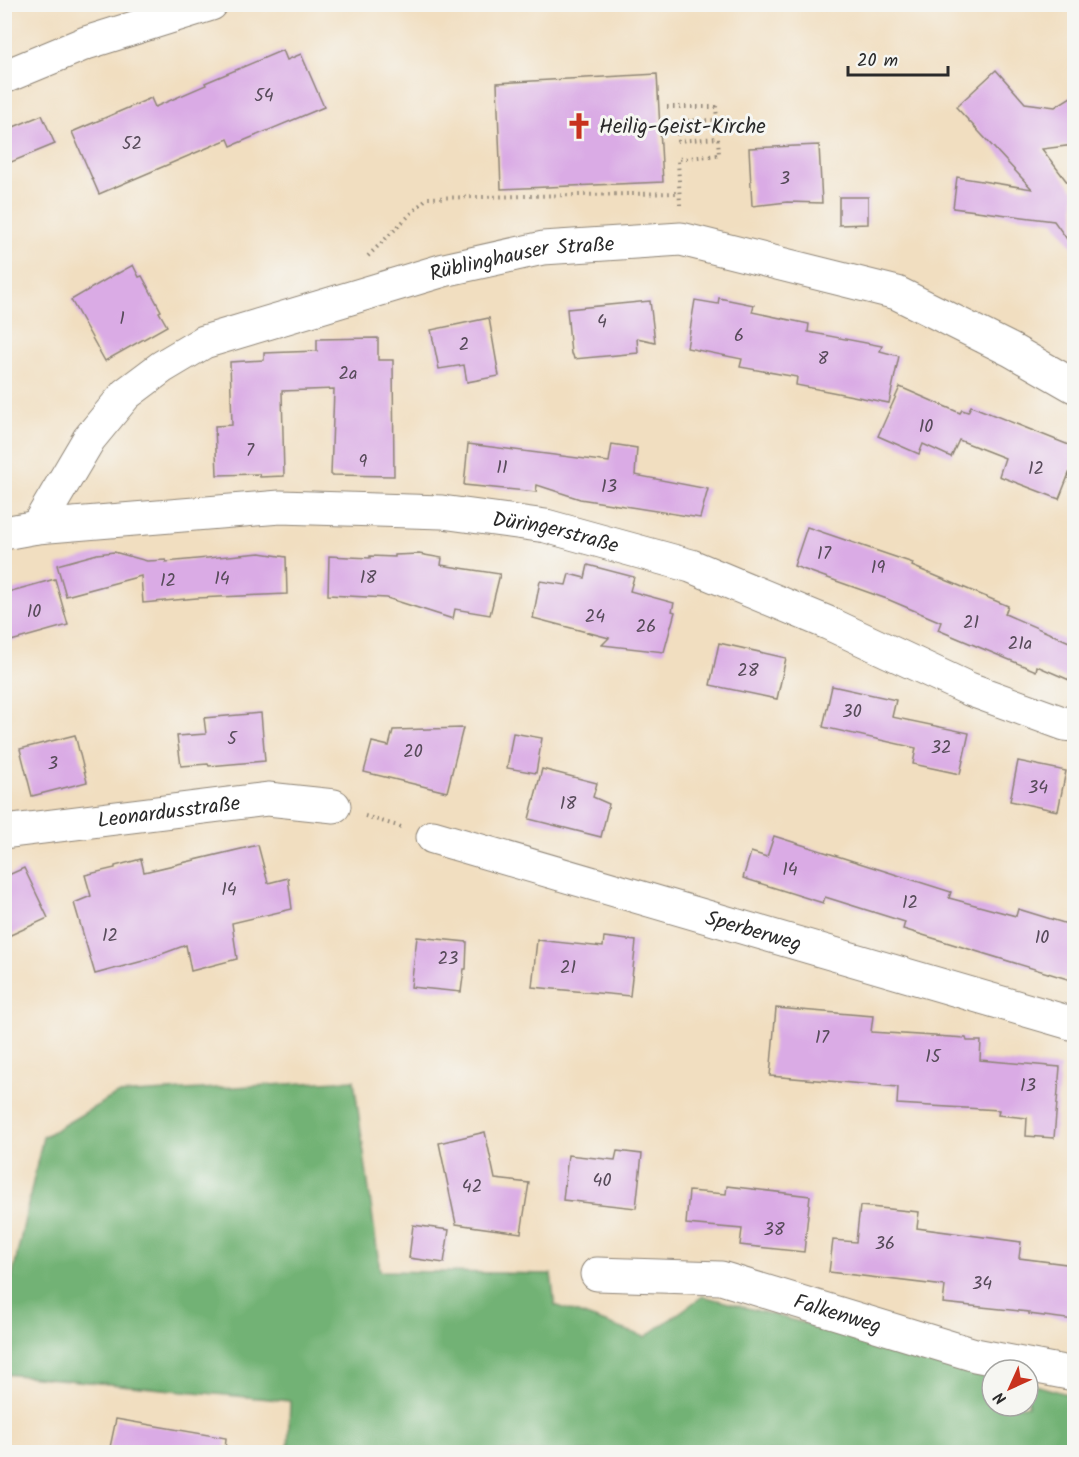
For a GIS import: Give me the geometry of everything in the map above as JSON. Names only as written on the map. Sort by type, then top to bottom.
[{"type":"street","points":[[4,77],[86,43],[211,4]]},
{"type":"street","name":"Rüblinghauser Straße","points":[[37,527],[89,439],[126,394],[204,342],[444,270],[543,248],[681,239],[897,293],[1011,350],[1074,386]]},
{"type":"street","name":"Düringerstraße","points":[[4,533],[37,527],[280,507],[442,512],[546,526],[691,566],[828,623],[969,689],[1074,725]]},
{"type":"street","name":"Leonardusstraße","points":[[4,832],[268,799],[334,806]]},
{"type":"street","name":"Sperberweg","points":[[433,837],[1074,1024]]},
{"type":"street","name":"Falkenweg","points":[[597,1274],[721,1278],[975,1354],[1074,1374]]},
{"type":"path","points":[[667,107],[716,107],[717,120],[678,121],[678,141],[717,138],[719,155],[678,159],[681,239]]},
{"type":"path","points":[[361,262],[427,198],[680,193]]},
{"type":"path","points":[[334,806],[433,837]]},
{"type":"green space","points":[[354,1080],[380,1271],[551,1274],[555,1305],[645,1337],[703,1296],[980,1371],[980,1418],[1040,1418],[1040,1386],[1074,1396],[1074,1452],[288,1452],[290,1401],[5,1374],[5,1281],[12,1278],[43,1137],[117,1094]]},
{"type":"building","points":[[283,50],[287,60],[301,54],[324,107],[231,146],[228,139],[99,194],[72,132],[151,98],[155,107]]},
{"type":"building","points":[[996,70],[1025,103],[1055,107],[1074,95],[1074,145],[1042,149],[1074,191],[1074,249],[1054,221],[953,208],[957,177],[1032,189],[956,107]]},
{"type":"building","name":"Heilig-Geist-Kirche","points":[[657,74],[663,182],[501,189],[497,83]]},
{"type":"building","points":[[42,115],[55,144],[4,165],[4,131]]},
{"type":"building","points":[[819,145],[822,203],[787,202],[752,206],[749,148]]},
{"type":"building","points":[[839,197],[868,197],[868,224],[839,225]]},
{"type":"building","points":[[133,265],[139,277],[142,276],[167,326],[105,361],[71,300]]},
{"type":"building","points":[[719,298],[754,305],[752,312],[809,324],[808,332],[882,346],[880,351],[899,356],[889,403],[796,385],[797,377],[740,367],[742,359],[687,348],[695,300],[718,304]]},
{"type":"building","points":[[650,301],[655,342],[637,338],[638,353],[574,359],[571,354],[567,309]]},
{"type":"building","points":[[489,318],[499,376],[467,382],[464,365],[439,369],[431,330]]},
{"type":"building","points":[[378,338],[378,360],[393,360],[394,476],[331,475],[334,389],[282,391],[284,476],[217,475],[215,426],[232,425],[230,362],[264,360],[264,353],[317,351],[317,339]]},
{"type":"building","points":[[900,387],[960,413],[962,410],[968,412],[971,406],[1074,447],[1074,461],[1059,499],[999,476],[1005,458],[959,440],[951,457],[923,444],[919,454],[878,436]]},
{"type":"building","points":[[468,444],[609,462],[612,444],[637,448],[635,475],[708,489],[700,518],[580,499],[537,485],[536,492],[464,485]]},
{"type":"building","points":[[807,527],[913,563],[912,566],[1008,606],[1005,614],[1074,644],[1074,682],[1037,666],[1036,671],[938,630],[941,622],[887,599],[794,566]]},
{"type":"building","points":[[114,552],[147,561],[166,560],[166,562],[260,553],[286,557],[287,594],[143,603],[141,576],[66,596],[57,565],[97,554]]},
{"type":"building","points":[[419,554],[442,558],[441,565],[500,574],[490,615],[455,609],[453,619],[387,598],[328,595],[329,556],[370,558],[370,556],[395,557],[395,555]]},
{"type":"building","points":[[588,565],[634,577],[630,591],[674,603],[672,611],[675,612],[664,652],[602,645],[609,638],[533,618],[540,581],[566,585],[569,574],[585,578]]},
{"type":"building","points":[[55,579],[68,625],[4,643],[4,593]]},
{"type":"building","points":[[719,643],[786,658],[777,699],[710,685]]},
{"type":"building","points":[[832,686],[896,700],[892,717],[969,733],[960,774],[913,764],[916,748],[823,727]]},
{"type":"building","points":[[261,713],[265,761],[181,766],[177,736],[206,734],[204,718]]},
{"type":"building","points":[[463,728],[447,792],[364,772],[372,742],[389,746],[393,730]]},
{"type":"building","points":[[513,733],[542,738],[536,773],[507,768]]},
{"type":"building","points":[[75,735],[87,782],[32,796],[20,749]]},
{"type":"building","points":[[1018,761],[1066,771],[1058,811],[1010,801]]},
{"type":"building","points":[[542,769],[597,783],[593,797],[609,804],[601,837],[529,819]]},
{"type":"building","points":[[774,836],[951,892],[949,898],[1016,916],[1018,909],[1074,926],[1074,981],[903,929],[905,922],[825,897],[823,903],[743,878],[751,852],[767,857]]},
{"type":"building","points":[[258,845],[268,883],[288,878],[292,909],[232,923],[237,959],[191,971],[186,945],[143,961],[95,974],[74,903],[91,896],[85,875],[141,859],[144,872]]},
{"type":"building","points":[[24,868],[48,918],[4,938],[4,877]]},
{"type":"building","points":[[417,937],[467,942],[466,969],[464,969],[461,992],[411,987]]},
{"type":"building","points":[[604,937],[636,941],[630,996],[532,987],[537,940],[603,947]]},
{"type":"building","points":[[776,1008],[873,1016],[871,1032],[966,1038],[967,1041],[981,1041],[980,1060],[1060,1067],[1054,1138],[1026,1136],[1027,1118],[998,1115],[999,1110],[897,1104],[898,1087],[770,1076]]},
{"type":"building","points":[[485,1132],[495,1179],[529,1183],[521,1233],[456,1224],[439,1143]]},
{"type":"building","points":[[617,1151],[642,1154],[636,1208],[563,1200],[568,1155],[615,1160]]},
{"type":"building","points":[[727,1186],[810,1196],[804,1252],[740,1245],[742,1229],[686,1224],[689,1191],[726,1194]]},
{"type":"building","points":[[860,1206],[919,1212],[917,1228],[1021,1242],[1019,1258],[1074,1265],[1074,1320],[1029,1314],[1029,1312],[943,1303],[945,1286],[829,1272],[833,1240],[856,1242]]},
{"type":"building","points":[[413,1225],[449,1230],[444,1263],[409,1258]]},
{"type":"building","points":[[116,1419],[226,1438],[225,1452],[109,1452]]},
{"type":"place","name":"Heilig-Geist-Kirche","points":[[579,126]]}]
